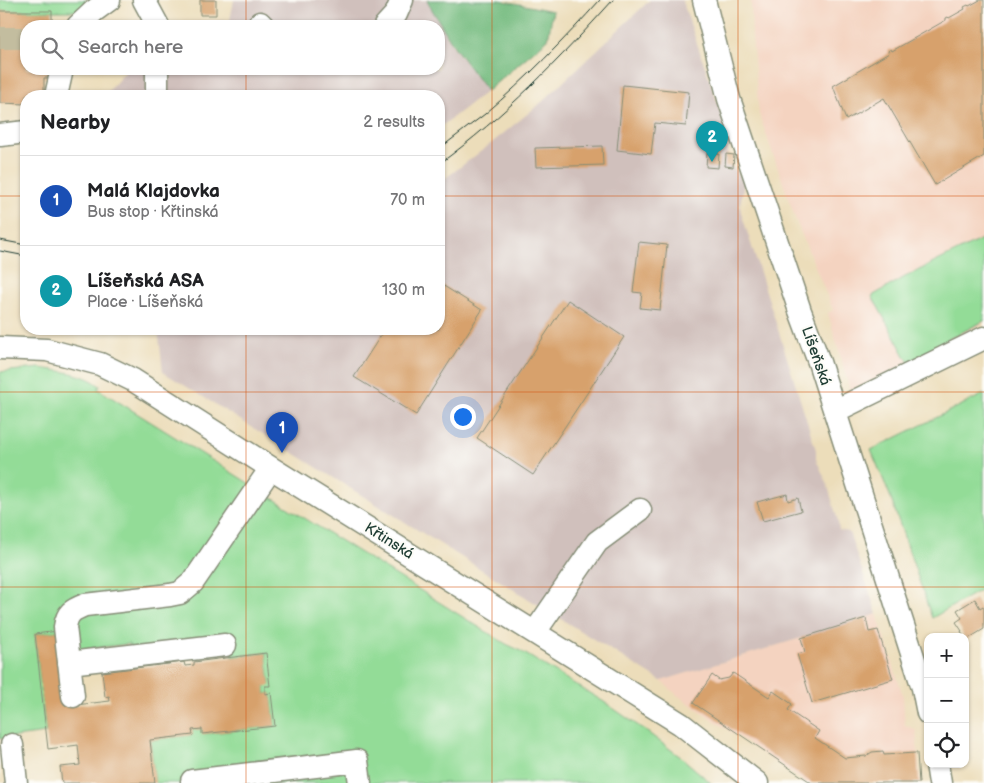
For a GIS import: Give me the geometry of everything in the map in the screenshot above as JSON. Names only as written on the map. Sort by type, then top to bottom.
[{"type":"street","points":[[84,20],[109,0]]},
{"type":"street","points":[[144,0],[155,20]]},
{"type":"street","points":[[390,20],[396,14],[402,0]]},
{"type":"street","name":"Líšeňská","points":[[704,0],[729,100],[835,410],[924,696]]},
{"type":"street","points":[[57,90],[61,75]]},
{"type":"street","points":[[157,75],[157,90]]},
{"type":"street","points":[[0,134],[20,132]]},
{"type":"street","points":[[835,410],[984,338]]},
{"type":"street","name":"Křtinská","points":[[0,348],[46,350],[100,364],[133,380],[681,724],[757,783]]},
{"type":"street","points":[[73,696],[65,627],[67,618],[74,609],[85,604],[170,596],[180,593],[193,582],[271,468]]},
{"type":"street","points":[[534,632],[597,542],[640,510]]},
{"type":"street","points":[[69,663],[225,645]]},
{"type":"street","points":[[12,744],[16,783]]},
{"type":"street","points":[[192,782],[357,761],[360,783]]},
{"type":"street","points":[[938,768],[940,783]]},
{"type":"shaded area","points":[[234,0],[428,0],[438,20],[230,20]]},
{"type":"shaded area","points":[[650,0],[682,0],[729,136],[728,154],[733,167],[744,182],[740,206],[741,212],[816,450],[816,459],[827,483],[839,530],[849,532],[877,614],[661,681],[163,372],[159,335],[445,335],[445,178],[542,102]]},
{"type":"shaded area","points":[[751,0],[984,0],[984,323],[851,394],[828,313],[833,310],[797,223],[759,114],[752,36]]},
{"type":"shaded area","points":[[445,32],[454,48],[487,91],[445,123],[445,90],[109,90],[123,75],[445,75]]},
{"type":"shaded area","points":[[877,614],[903,696],[905,725],[916,730],[920,783],[806,783],[677,695],[661,681],[866,618]]},
{"type":"green space","points":[[0,0],[86,0],[82,8],[75,11],[0,11]]},
{"type":"green space","points":[[500,0],[553,11],[548,39],[487,91],[445,31],[445,20],[438,20],[427,1]]},
{"type":"green space","points":[[984,238],[984,321],[941,343],[909,363],[872,296],[905,277]]},
{"type":"green space","points":[[40,368],[72,373],[94,382],[100,386],[98,389],[506,644],[604,702],[682,758],[711,783],[155,783],[150,740],[192,735],[192,730],[202,729],[203,734],[275,726],[271,693],[265,694],[265,686],[270,685],[266,653],[232,657],[230,638],[130,650],[129,644],[60,652],[58,631],[35,634],[46,733],[0,739],[0,372]]},
{"type":"green space","points":[[984,394],[984,588],[932,618],[889,493],[871,450]]},
{"type":"building","points":[[200,0],[216,0],[216,15],[200,15]]},
{"type":"building","points":[[984,0],[984,156],[935,185],[884,98],[846,120],[833,86],[889,53],[888,51],[891,49],[892,51],[946,20],[946,18],[965,9],[964,7]]},
{"type":"building","points":[[0,11],[52,11],[52,20],[20,20],[20,75],[51,75],[51,78],[44,78],[44,90],[20,90],[20,104],[0,103]]},
{"type":"building","points":[[623,85],[689,92],[686,126],[655,123],[651,154],[617,150]]},
{"type":"building","points":[[602,146],[603,165],[536,167],[535,148]]},
{"type":"building","points":[[707,153],[719,154],[718,168],[706,167]]},
{"type":"building","points":[[726,154],[734,155],[733,167],[725,166]]},
{"type":"building","points":[[639,242],[667,245],[660,310],[640,308],[642,293],[633,292]]},
{"type":"building","points":[[445,287],[482,310],[416,415],[354,377],[381,335],[445,335]]},
{"type":"building","points":[[568,300],[624,337],[533,475],[477,438]]},
{"type":"building","points":[[787,494],[788,501],[798,498],[801,511],[763,521],[757,502]]},
{"type":"building","points":[[975,599],[980,608],[983,606],[984,608],[984,629],[969,638],[969,633],[962,633],[956,622],[962,618],[957,610]]},
{"type":"building","points":[[866,618],[869,632],[878,630],[893,679],[812,703],[797,654],[805,652],[801,638]]},
{"type":"building","points":[[58,631],[67,706],[110,701],[109,696],[105,697],[102,672],[184,662],[185,666],[194,665],[194,662],[266,653],[270,686],[265,686],[265,694],[271,693],[275,726],[202,734],[202,729],[192,730],[193,735],[150,740],[155,783],[62,783],[60,767],[80,765],[78,745],[48,749],[35,634]]},
{"type":"building","points":[[733,673],[769,697],[773,691],[792,704],[788,710],[819,731],[815,738],[845,758],[866,756],[872,752],[883,751],[884,755],[917,753],[919,783],[812,783],[693,703],[712,675],[719,680],[729,678]]},
{"type":"tunnel","points":[[0,38],[20,38]]},
{"type":"tram line","points":[[445,144],[485,114],[515,87],[600,0]]},
{"type":"tram line","points":[[445,160],[509,107],[613,0]]},
{"type":"tram line","points":[[0,240],[20,244]]},
{"type":"tram line","points":[[0,251],[20,255]]},
{"type":"place","name":"Líšeňská ASA","points":[[712,162]]},
{"type":"place","name":"Malá Klajdovka","points":[[282,453]]}]
